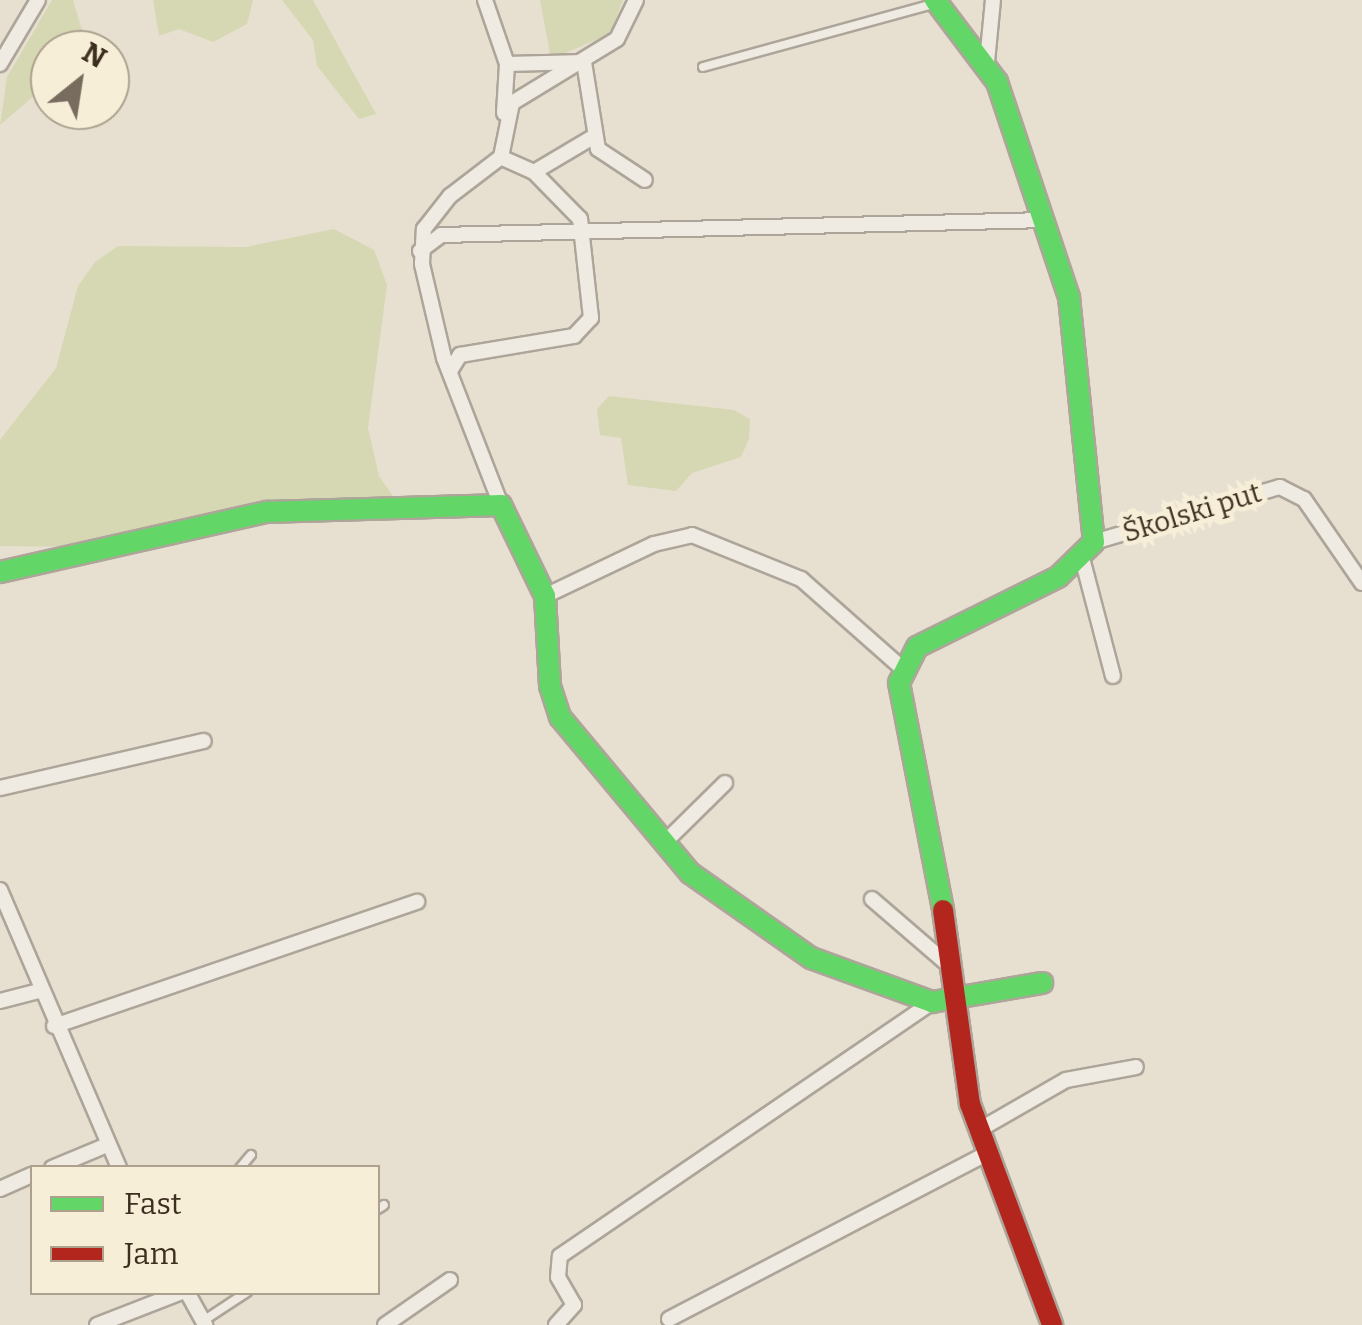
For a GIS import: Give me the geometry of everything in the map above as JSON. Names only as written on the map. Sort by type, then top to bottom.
[{"type":"street","points":[[0,64],[38,0]]},
{"type":"street","points":[[485,0],[507,64],[501,158],[434,212],[420,251],[450,371],[501,505],[545,596],[550,686],[560,717],[690,873],[811,958],[941,1001]]},
{"type":"street","points":[[504,116],[522,95],[584,62],[617,39],[636,0]]},
{"type":"street","points":[[987,62],[993,0]]},
{"type":"street","points":[[936,1],[987,62],[1069,297],[1088,550],[1113,676]]},
{"type":"street","points":[[507,64],[584,62]]},
{"type":"street","points":[[584,62],[593,136],[608,160],[645,180]]},
{"type":"street","points":[[534,172],[593,136]]},
{"type":"street","points":[[450,371],[466,353],[586,328],[586,231],[534,172],[501,158]]},
{"type":"street","points":[[420,251],[442,236],[1044,220]]},
{"type":"street","name":"Školski put","points":[[1088,550],[1289,488],[1362,583]]},
{"type":"street","points":[[0,572],[266,512],[501,505]]},
{"type":"street","points":[[545,596],[654,544],[692,535],[801,579],[902,668]]},
{"type":"street","points":[[1051,1325],[979,1130],[941,1001],[945,962],[932,827],[902,724],[902,668],[936,635],[1058,577],[1088,550]]},
{"type":"street","points":[[0,788],[204,741]]},
{"type":"street","points":[[663,844],[725,783]]},
{"type":"street","points":[[2,898],[54,1026],[118,1165]]},
{"type":"street","points":[[872,899],[945,962]]},
{"type":"street","points":[[54,1026],[418,902]]},
{"type":"street","points":[[556,1325],[574,1305],[558,1277],[560,1256],[941,1001],[1042,983]]},
{"type":"street","points":[[0,1001],[39,991]]},
{"type":"street","points":[[979,1130],[1066,1080],[1136,1068]]},
{"type":"street","points":[[59,1165],[107,1145]]},
{"type":"street","points":[[669,1320],[988,1153]]},
{"type":"street","points":[[0,1189],[30,1176]]},
{"type":"street","points":[[385,1325],[450,1280]]},
{"type":"street","points":[[96,1325],[177,1295]]},
{"type":"street","points":[[187,1295],[204,1323]]},
{"type":"lane","points":[[703,67],[936,1]]},
{"type":"lane","points":[[243,1165],[251,1155]]},
{"type":"lane","points":[[204,1323],[243,1295]]},
{"type":"green space","points":[[52,0],[73,0],[82,30],[34,30]]},
{"type":"green space","points":[[153,0],[253,0],[247,24],[213,42],[179,29],[159,36]]},
{"type":"green space","points":[[282,0],[313,0],[376,114],[359,119],[317,66],[313,40]]},
{"type":"green space","points":[[540,0],[623,0],[610,34],[551,59]]},
{"type":"green space","points":[[30,38],[30,99],[0,125],[7,77]]},
{"type":"green space","points":[[334,229],[374,250],[387,285],[368,428],[379,476],[395,499],[261,500],[91,547],[0,546],[0,440],[56,368],[78,286],[95,262],[118,246],[246,247]]},
{"type":"green space","points":[[609,396],[734,410],[750,419],[749,439],[741,457],[692,473],[676,491],[628,485],[621,438],[600,435],[597,409]]},
{"type":"traffic: fast","points":[[935,0],[997,82],[1069,297],[1094,542],[1058,577],[917,647],[899,683],[943,910]]},
{"type":"traffic: fast","points":[[0,572],[267,512],[501,505],[545,596],[550,686],[560,717],[690,873],[811,958],[932,1002],[1042,983]]},
{"type":"traffic: jam","points":[[943,910],[970,1104],[1052,1325]]}]
